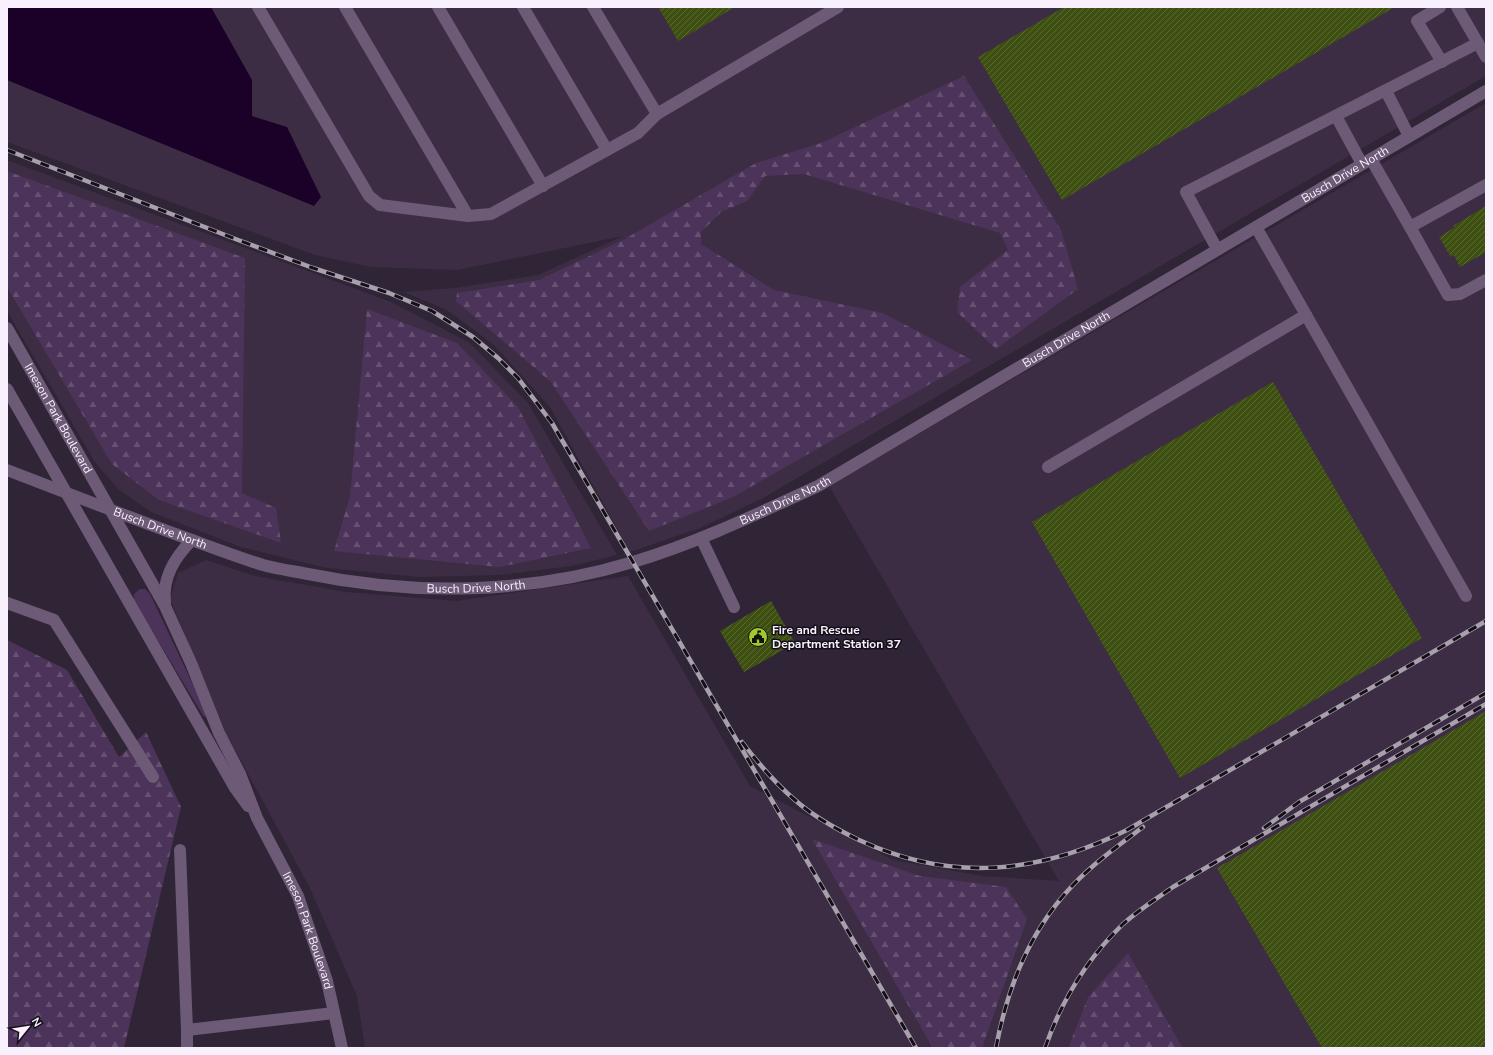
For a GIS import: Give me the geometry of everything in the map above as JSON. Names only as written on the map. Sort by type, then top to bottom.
[{"type":"street","points":[[258,7],[369,196],[380,205],[468,216],[491,214],[638,133],[657,114],[838,7]]},
{"type":"street","points":[[345,7],[468,216]]},
{"type":"street","points":[[438,7],[543,186]]},
{"type":"street","points":[[523,7],[606,150]]},
{"type":"street","points":[[593,7],[657,114]]},
{"type":"street","points":[[1440,7],[1417,21],[1442,62]]},
{"type":"street","points":[[1457,7],[1486,58]]},
{"type":"street","points":[[1218,249],[1186,192],[1386,92],[1478,43]]},
{"type":"street","name":"Busch Drive North","points":[[7,470],[109,510],[263,565],[350,583],[385,587],[445,589],[510,587],[586,574],[632,563],[701,538],[818,486],[1486,91]]},
{"type":"street","points":[[1386,92],[1409,136]]},
{"type":"street","points":[[1336,116],[1410,227],[1448,295],[1460,294],[1486,280]]},
{"type":"street","points":[[1410,227],[1486,185]]},
{"type":"street","points":[[1256,227],[1466,596]]},
{"type":"street","points":[[1048,467],[1306,315]]},
{"type":"street","name":"Imeson Park Boulevard","points":[[7,328],[80,453],[109,510],[165,606],[191,663],[219,733],[240,774],[257,818],[298,896],[327,981],[342,1048]]},
{"type":"street","points":[[7,389],[235,788],[257,818]]},
{"type":"street","points":[[701,538],[734,607]]},
{"type":"street","points":[[165,606],[163,589],[169,572],[179,553],[192,540]]},
{"type":"street","points":[[7,603],[54,620],[153,777]]},
{"type":"street","points":[[180,850],[188,1048]]},
{"type":"street","points":[[187,1030],[334,1013]]},
{"type":"shaded area","points":[[7,7],[1486,7],[1486,76],[761,499],[700,528],[630,552],[550,407],[494,345],[447,310],[404,292],[455,288],[538,275],[623,236],[457,270],[371,267],[315,255],[7,142]]},
{"type":"shaded area","points":[[7,7],[211,7],[252,80],[252,116],[287,127],[321,197],[314,206],[7,80]]},
{"type":"shaded area","points":[[1486,103],[1486,1048],[1183,1048],[1128,954],[1088,997],[1068,1048],[365,1048],[357,996],[310,888],[227,735],[170,599],[178,573],[206,560],[255,576],[346,592],[456,601],[628,576],[750,786],[893,860],[982,876],[1059,881],[829,486]]},
{"type":"shaded area","points":[[7,160],[391,302],[470,343],[528,403],[617,555],[571,566],[499,575],[420,577],[327,568],[241,547],[151,512],[118,489],[95,462],[7,311]]},
{"type":"green space","points":[[964,76],[1061,230],[1078,289],[996,349],[957,312],[960,287],[1008,250],[1000,233],[804,174],[765,176],[747,201],[721,212],[701,232],[701,244],[774,290],[883,313],[972,360],[733,497],[649,531],[551,382],[456,301],[457,293],[539,280],[623,240],[756,163],[821,143]]},
{"type":"green space","points":[[7,171],[245,258],[242,493],[276,508],[281,543],[159,500],[112,464],[7,287]]},
{"type":"green space","points":[[367,309],[457,343],[518,407],[591,548],[499,567],[334,551],[350,496]]},
{"type":"green space","points":[[140,589],[145,589],[150,594],[205,710],[206,715],[204,717],[134,601],[134,594]]},
{"type":"green space","points":[[7,640],[67,670],[119,757],[146,732],[181,807],[124,1048],[7,1048]]},
{"type":"green space","points":[[812,839],[920,876],[1006,887],[1027,919],[982,1048],[933,1048]]},
{"type":"green space","points":[[1128,953],[1183,1048],[1068,1048],[1088,997]]},
{"type":"building","points":[[658,7],[735,7],[678,41]]},
{"type":"building","points":[[1064,7],[1395,7],[1062,200],[978,57]]},
{"type":"building","points":[[1486,206],[1486,252],[1460,267],[1454,255],[1451,257],[1439,237],[1455,227],[1453,226]]},
{"type":"building","points":[[1273,382],[1422,638],[1180,778],[1032,522]]},
{"type":"building","name":"Fire and Rescue Department Station 37","points":[[771,601],[795,643],[744,672],[720,631]]},
{"type":"building","points":[[1486,711],[1486,1048],[1322,1048],[1217,868]]},
{"type":"railway","points":[[7,150],[238,240],[313,268],[389,293],[432,311],[473,337],[498,358],[518,378],[552,423],[916,1048]]},
{"type":"railway","points":[[742,742],[774,780],[802,806],[842,832],[859,840],[893,854],[927,863],[961,867],[994,868],[1027,864],[1061,856],[1094,845],[1127,830],[1486,621]]},
{"type":"railway","points":[[1264,828],[1299,802],[1486,693]]},
{"type":"railway","points":[[1045,1048],[1051,1031],[1067,998],[1086,967],[1109,938],[1134,915],[1173,887],[1486,704]]},
{"type":"railway","points":[[996,1048],[1014,982],[1022,961],[1044,921],[1058,902],[1089,869],[1143,827]]},
{"type":"place","name":"Fire and Rescue Department Station 37","points":[[758,637]]}]
